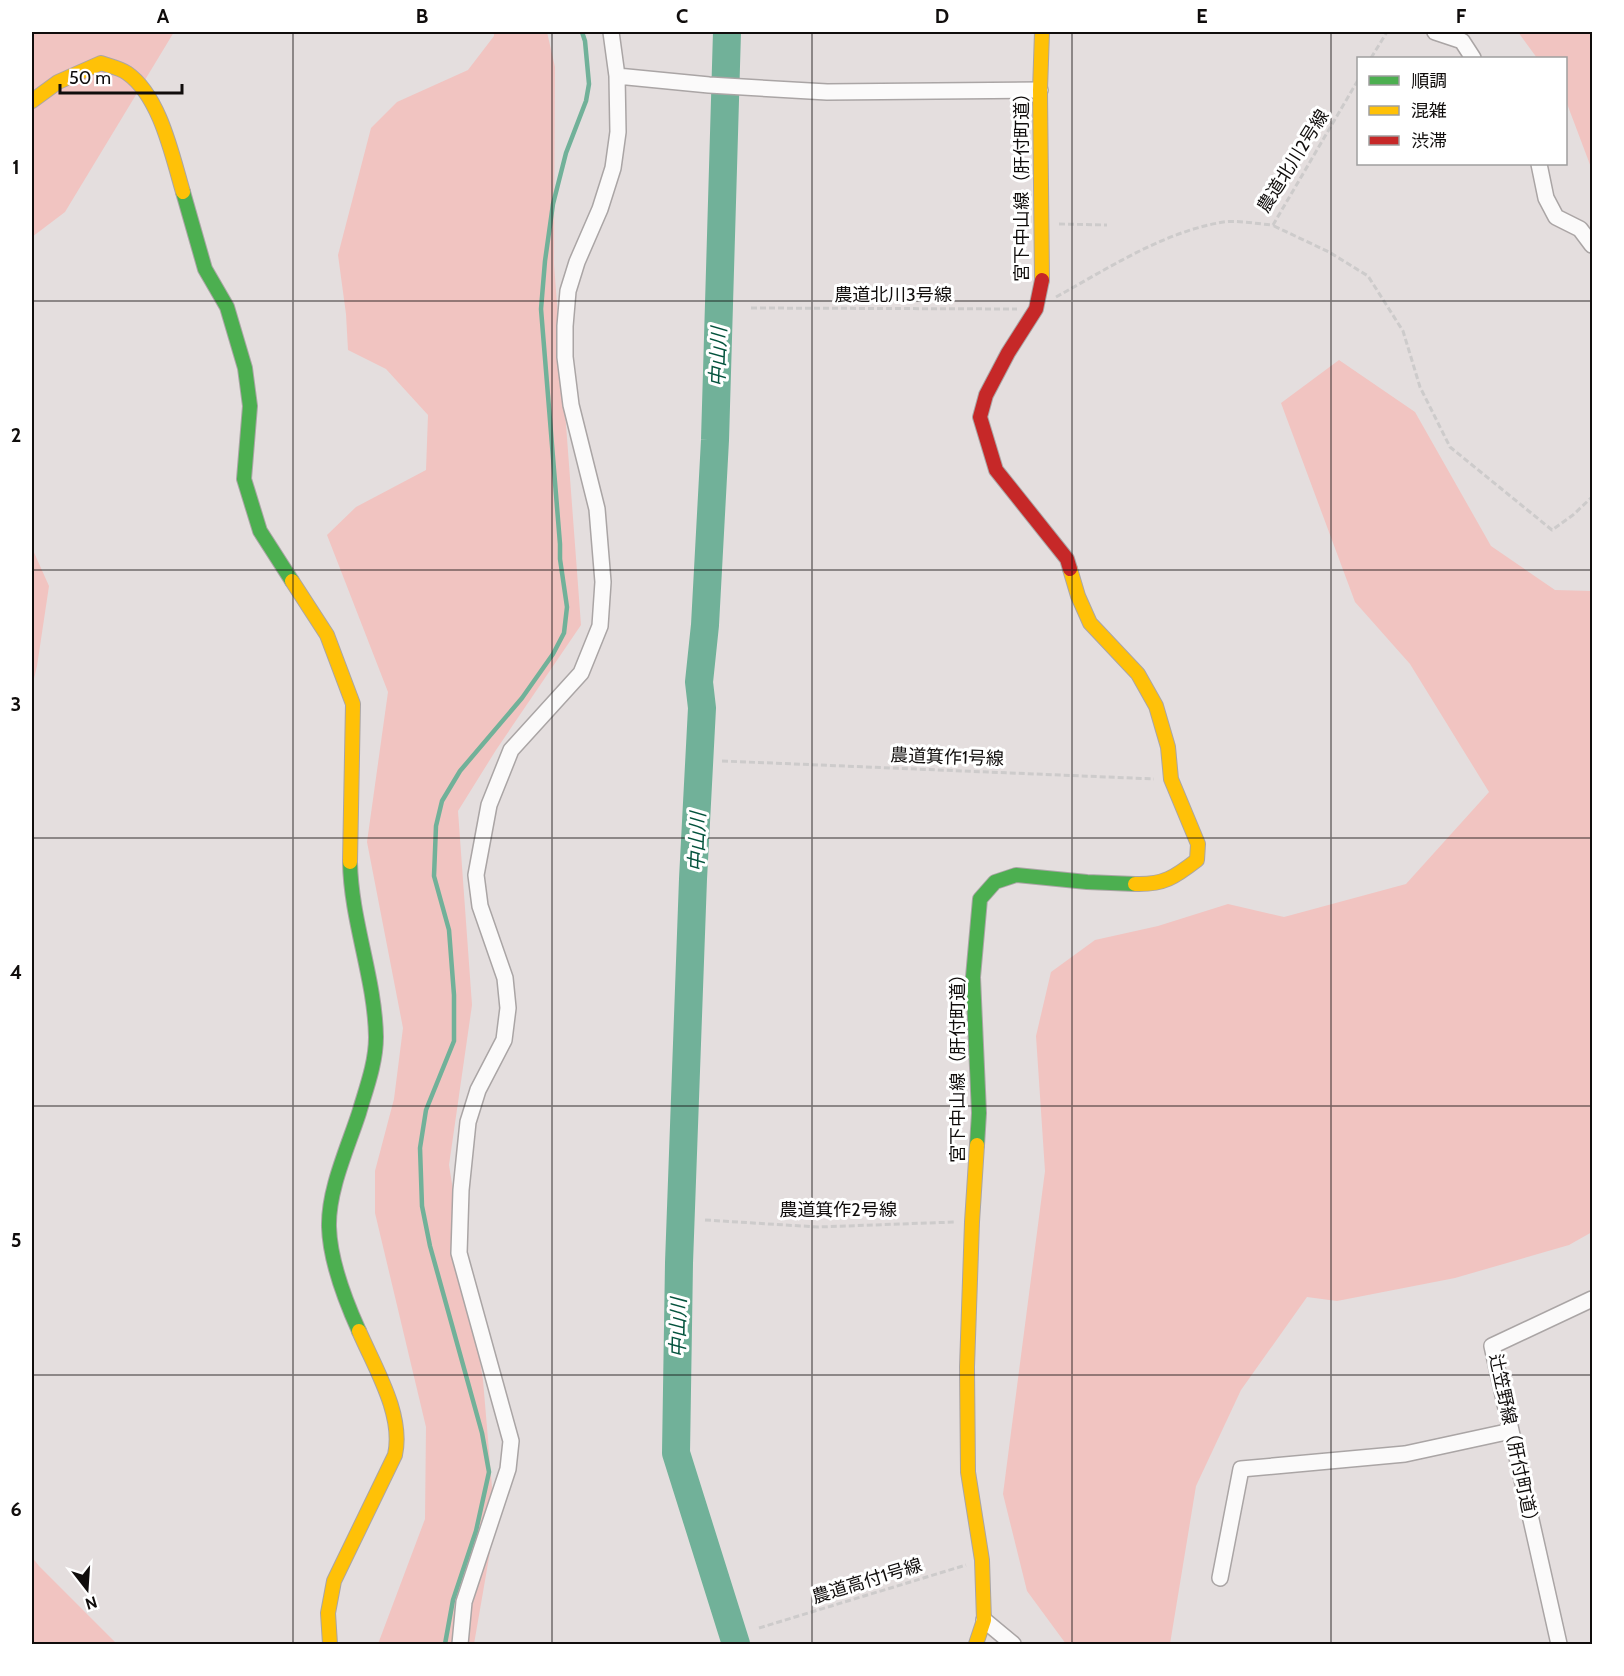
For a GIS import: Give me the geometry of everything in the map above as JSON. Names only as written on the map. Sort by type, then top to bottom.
[{"type":"street","points":[[460,1644],[464,1602],[508,1469],[511,1441],[459,1253],[461,1190],[468,1122],[477,1090],[504,1040],[508,1008],[505,978],[480,906],[476,875],[489,805],[511,750],[581,673],[600,626],[603,582],[597,509],[571,405],[565,357],[565,326],[568,291],[577,262],[600,209],[613,168],[618,132],[617,76],[611,32]]},
{"type":"street","name":"宮下中山線（肝付町道）","points":[[976,1644],[984,1620],[982,1560],[968,1472],[967,1368],[972,1222],[979,1113],[973,977],[980,899],[995,882],[1016,875],[1087,882],[1146,884],[1173,878],[1197,860],[1198,844],[1171,779],[1168,747],[1156,706],[1138,674],[1090,623],[1078,596],[1067,559],[996,470],[980,417],[986,395],[1008,353],[1036,309],[1042,278],[1040,90],[1042,32]]},
{"type":"street","points":[[1435,32],[1462,41],[1472,57]]},
{"type":"street","points":[[32,102],[58,82],[101,63],[126,72],[141,85],[163,124],[206,269],[226,308],[245,368],[250,406],[244,479],[260,531],[327,635],[353,704],[349,826],[350,886],[372,996],[376,1039],[371,1074],[332,1197],[329,1226],[332,1252],[350,1310],[397,1424],[398,1441],[395,1455],[334,1581],[328,1613],[330,1644]]},
{"type":"street","points":[[617,76],[709,85],[827,92],[1040,90]]},
{"type":"street","points":[[1539,165],[1546,198],[1556,217],[1580,229],[1593,245]]},
{"type":"street","name":"辻笠野線（肝付町道）","points":[[1559,1644],[1492,1346],[1593,1299]]},
{"type":"street","points":[[1220,1578],[1241,1468],[1405,1454],[1511,1431]]},
{"type":"street","points":[[984,1620],[1013,1644]]},
{"type":"path","points":[[1372,57],[1387,32]]},
{"type":"path","name":"農道北川2号線","points":[[1036,309],[1132,255],[1180,234],[1220,222],[1273,225],[1357,83]]},
{"type":"path","points":[[1043,224],[1107,225]]},
{"type":"path","points":[[1273,225],[1329,252],[1368,276],[1403,331],[1420,387],[1450,447],[1552,530],[1593,497]]},
{"type":"path","name":"農道北川3号線","points":[[751,308],[1036,309]]},
{"type":"path","name":"農道箕作1号線","points":[[722,761],[1171,779]]},
{"type":"path","name":"農道箕作2号線","points":[[705,1220],[818,1227],[972,1222]]},
{"type":"path","name":"農道高付1号線","points":[[759,1628],[982,1560]]},
{"type":"shaded area","points":[[32,32],[174,32],[65,212],[32,237]]},
{"type":"shaded area","points":[[494,32],[547,32],[555,67],[554,264],[581,625],[496,750],[458,811],[472,1005],[449,1165],[483,1380],[495,1523],[474,1644],[378,1644],[425,1519],[426,1427],[375,1213],[375,1171],[394,1099],[403,1028],[367,842],[388,692],[327,535],[356,507],[426,470],[428,415],[386,369],[348,350],[338,255],[371,128],[397,102],[468,70],[494,36]]},
{"type":"shaded area","points":[[1518,32],[1592,32],[1592,170],[1567,104],[1567,57],[1536,57]]},
{"type":"shaded area","points":[[1339,360],[1415,412],[1491,546],[1555,590],[1592,591],[1592,1232],[1569,1245],[1455,1278],[1337,1301],[1307,1297],[1241,1390],[1196,1486],[1170,1644],[1066,1644],[1027,1591],[1003,1494],[1045,1171],[1036,1036],[1051,972],[1095,940],[1158,926],[1228,904],[1284,917],[1406,884],[1489,792],[1410,664],[1355,602],[1281,403]]},
{"type":"shaded area","points":[[32,548],[49,586],[32,687]]},
{"type":"shaded area","points":[[32,1557],[39,1566],[117,1644],[32,1644]]},
{"type":"waterway","points":[[445,1644],[453,1600],[476,1531],[489,1472],[482,1433],[430,1246],[422,1206],[420,1148],[426,1110],[454,1041],[454,995],[449,930],[434,876],[436,826],[442,801],[460,771],[522,698],[553,654],[564,633],[567,607],[560,559],[541,309],[553,204],[566,153],[586,101],[589,84],[582,32]]},
{"type":"waterway","name":"中山川","points":[[727,32],[715,440],[705,625],[699,682],[702,708],[693,879],[679,1263],[676,1453],[736,1644]]},
{"type":"traffic: fast","points":[[183,192],[205,269],[227,307],[245,368],[250,406],[244,479],[260,531],[292,581]]},
{"type":"traffic: fast","points":[[350,862],[354,906],[372,993],[376,1047],[359,1113],[335,1184],[329,1227],[335,1267],[359,1331]]},
{"type":"traffic: fast","points":[[977,1145],[979,1113],[973,977],[980,899],[995,882],[1016,875],[1135,884]]},
{"type":"traffic: slow","points":[[1042,32],[1040,90],[1042,280]]},
{"type":"traffic: slow","points":[[32,101],[58,82],[101,63],[124,71],[138,83],[156,111],[169,144],[183,192]]},
{"type":"traffic: slow","points":[[1070,569],[1078,596],[1090,623],[1138,674],[1156,706],[1168,747],[1171,779],[1198,844],[1197,860],[1182,871],[1162,881],[1135,884]]},
{"type":"traffic: slow","points":[[292,581],[327,635],[353,704],[350,862]]},
{"type":"traffic: slow","points":[[976,1644],[984,1620],[982,1560],[968,1472],[967,1367],[977,1145]]},
{"type":"traffic: slow","points":[[330,1644],[328,1613],[334,1581],[395,1455],[397,1440],[392,1408],[359,1331]]},
{"type":"traffic: jam","points":[[1042,280],[1036,309],[1008,353],[986,395],[980,417],[996,470],[1067,559],[1070,569]]}]
